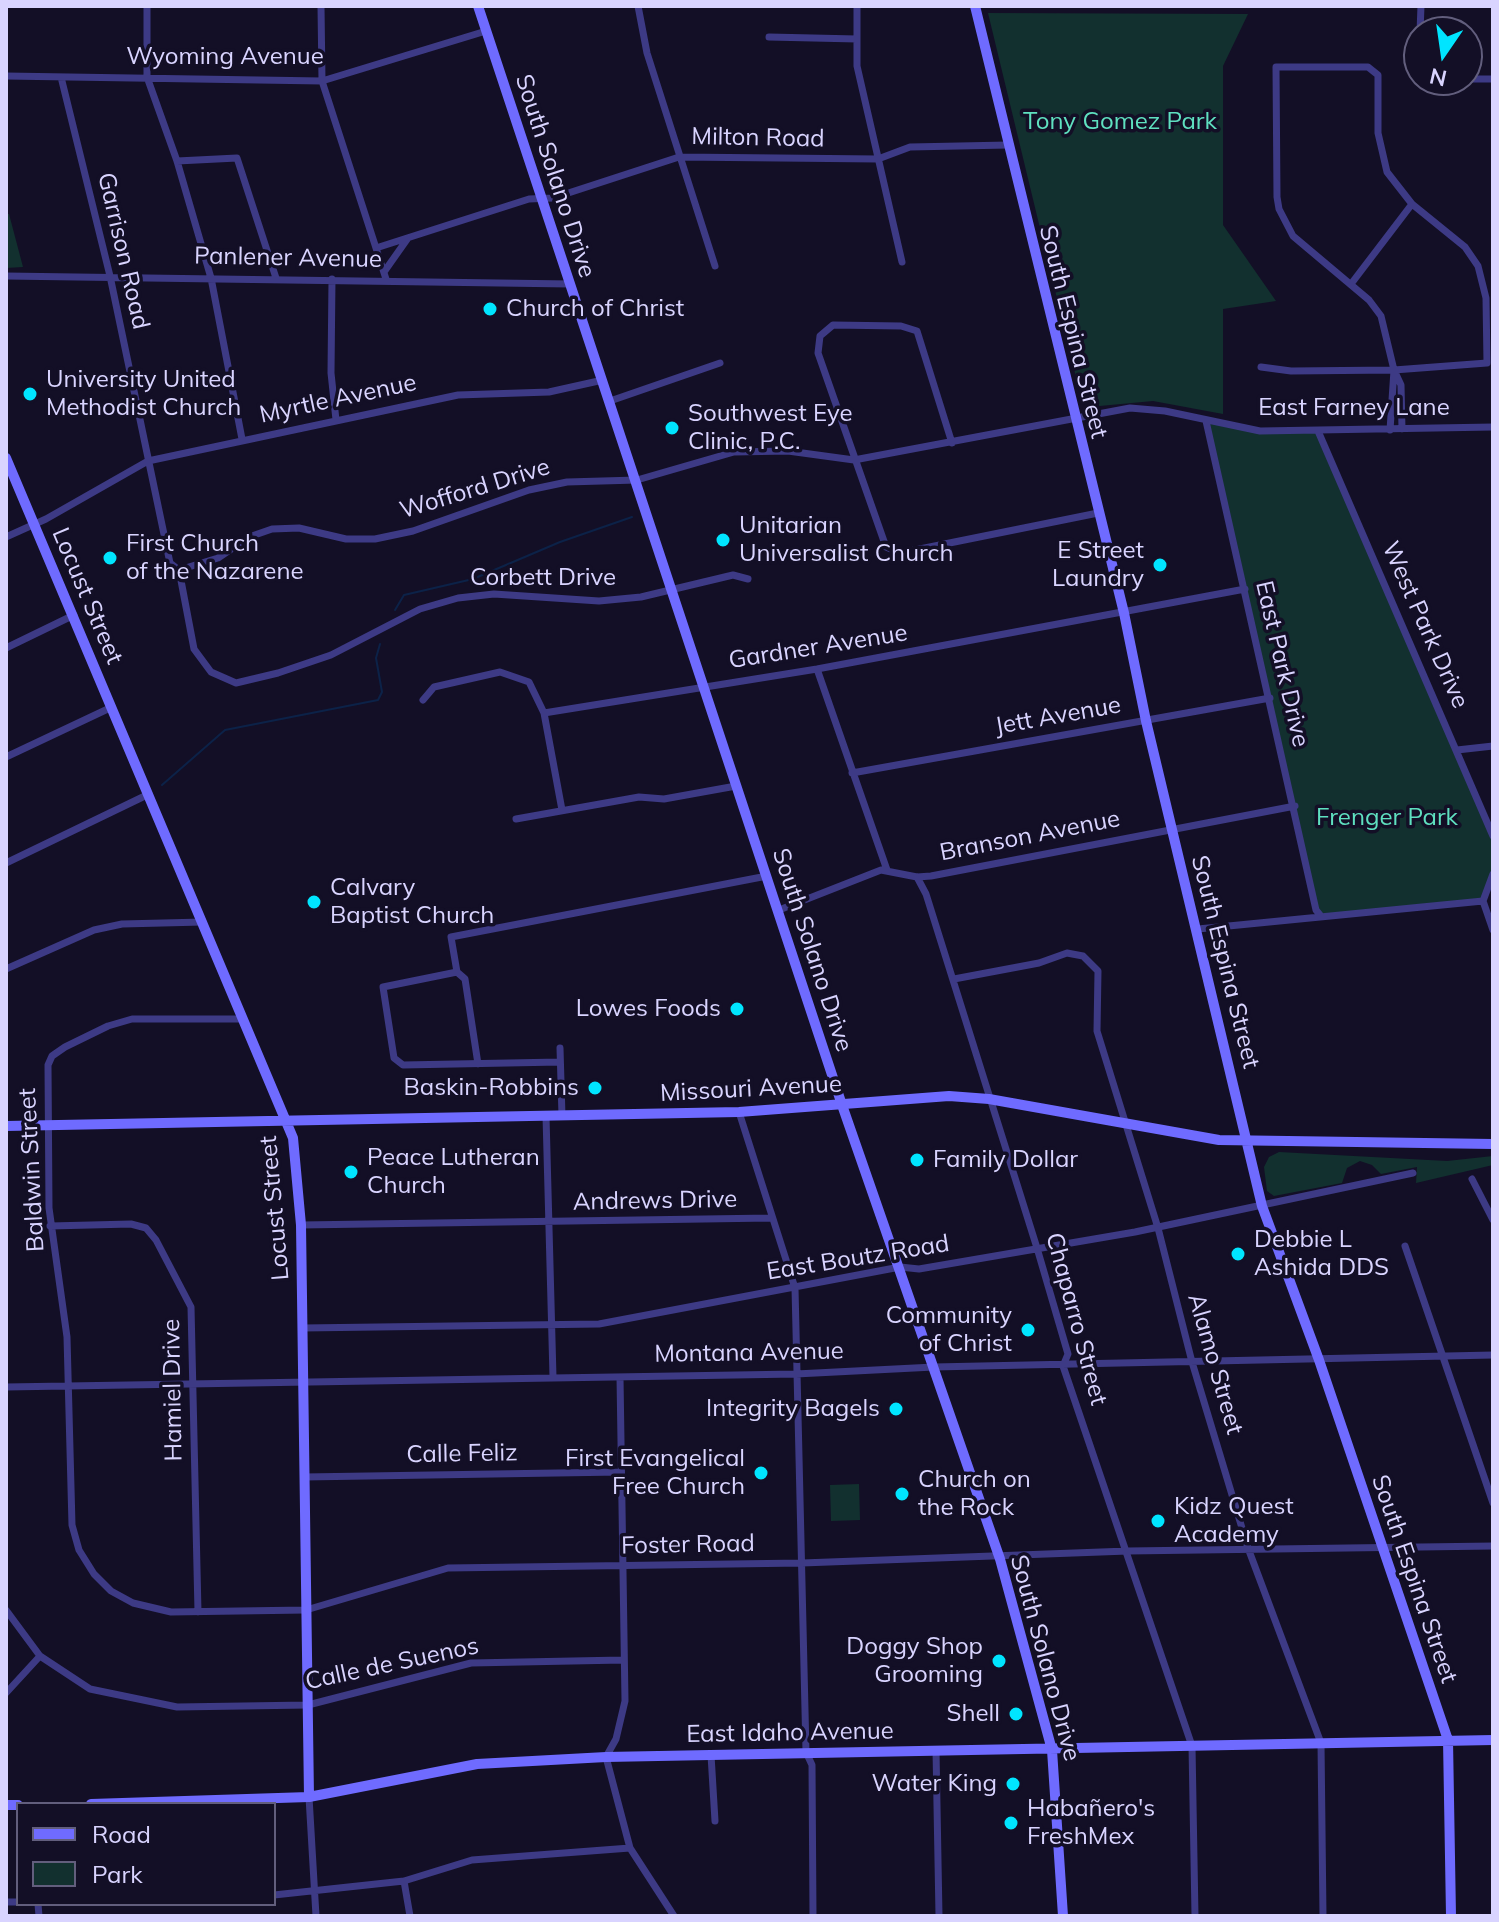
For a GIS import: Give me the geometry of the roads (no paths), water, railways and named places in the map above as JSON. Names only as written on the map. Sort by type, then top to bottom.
[{"type":"street","points":[[147,6],[147,77],[177,161],[211,278],[242,439]]},
{"type":"street","points":[[321,6],[322,81],[385,276]]},
{"type":"street","name":"South Solano Drive","points":[[478,6],[671,590],[706,686],[842,1105],[1000,1559],[1052,1750],[1063,1916]]},
{"type":"street","points":[[638,6],[647,53],[715,266]]},
{"type":"street","points":[[857,6],[857,66],[902,262]]},
{"type":"street","name":"South Espina Street","points":[[975,6],[1074,421],[1124,613],[1146,721],[1262,1206],[1319,1360],[1380,1548],[1448,1740],[1451,1916]]},
{"type":"street","name":"Wyoming Avenue","points":[[6,76],[322,81],[486,31]]},
{"type":"street","points":[[769,37],[857,39]]},
{"type":"street","points":[[1261,367],[1291,371],[1394,370],[1487,363],[1486,298],[1478,266],[1455,237],[1412,204],[1391,181],[1381,157],[1378,75],[1368,67],[1276,67],[1275,180],[1279,209],[1293,236],[1351,284],[1381,316],[1394,370],[1401,385],[1402,429]]},
{"type":"street","name":"Garrison Road","points":[[61,77],[110,276],[170,563],[179,570],[194,649],[211,672]]},
{"type":"street","name":"Milton Road","points":[[376,248],[529,199],[553,198],[679,157],[878,159],[910,147],[1008,145]]},
{"type":"street","points":[[177,161],[237,158],[276,278]]},
{"type":"street","points":[[1351,284],[1412,204]]},
{"type":"street","points":[[385,276],[408,238]]},
{"type":"street","name":"Panlener Avenue","points":[[6,276],[332,279],[385,276],[570,284]]},
{"type":"street","points":[[332,279],[331,373],[336,420]]},
{"type":"street","points":[[952,443],[917,331],[901,326],[833,325],[820,336],[818,353],[879,535],[886,547],[900,553],[1098,513]]},
{"type":"street","points":[[610,401],[720,363]]},
{"type":"street","points":[[1390,430],[1394,370]]},
{"type":"street","name":"Myrtle Avenue","points":[[6,537],[148,461],[458,395],[549,392],[603,380]]},
{"type":"street","name":"East Farney Lane","points":[[1074,421],[1130,408],[1260,431],[1493,427]]},
{"type":"street","name":"Wofford Drive","points":[[179,570],[218,558],[249,537],[272,529],[299,528],[346,539],[375,539],[413,531],[529,490],[567,482],[637,480],[734,452],[788,451],[854,460],[1074,421]]},
{"type":"street","name":"East Park Drive","points":[[1206,421],[1316,910],[1320,915]]},
{"type":"street","name":"West Park Drive","points":[[1318,431],[1493,836]]},
{"type":"street","name":"Locust Street","points":[[6,458],[293,1138],[301,1225],[309,1797],[312,1894],[316,1916]]},
{"type":"street","name":"Corbett Drive","points":[[211,672],[236,683],[278,673],[331,655],[420,609],[458,598],[494,594],[599,601],[671,590],[733,575],[748,579]]},
{"type":"street","name":"Gardner Avenue","points":[[544,713],[817,669],[1245,589]]},
{"type":"street","points":[[6,648],[74,615]]},
{"type":"street","points":[[779,910],[873,872],[887,870],[817,669]]},
{"type":"street","points":[[423,700],[434,687],[500,672],[529,682],[544,713],[562,810]]},
{"type":"street","name":"Jett Avenue","points":[[852,773],[1270,698]]},
{"type":"street","points":[[6,757],[112,707]]},
{"type":"street","points":[[1457,750],[1493,746]]},
{"type":"street","points":[[516,819],[639,797],[664,799],[736,786]]},
{"type":"street","points":[[6,863],[149,794]]},
{"type":"street","name":"Branson Avenue","points":[[887,870],[917,877],[1295,806]]},
{"type":"street","points":[[1493,874],[1483,901],[1493,930]]},
{"type":"street","points":[[478,1064],[465,979],[457,972],[451,937],[767,876]]},
{"type":"street","name":"Chaparro Street","points":[[917,877],[926,894],[954,979],[1037,1248],[1068,1354],[1063,1366],[1192,1746],[1195,1916]]},
{"type":"street","points":[[1198,929],[1483,901]]},
{"type":"street","points":[[6,969],[94,930],[122,924],[203,922]]},
{"type":"street","name":"Alamo Street","points":[[954,979],[1039,963],[1067,953],[1088,959],[1100,978],[1097,1031],[1158,1228],[1192,1362],[1248,1548],[1321,1743],[1323,1916]]},
{"type":"street","points":[[457,972],[383,987],[394,1058],[403,1065],[560,1062]]},
{"type":"street","name":"Baldwin Street","points":[[68,1387],[67,1329],[50,1226],[47,1070],[52,1056],[108,1026],[132,1019],[243,1019]]},
{"type":"street","points":[[560,1048],[562,1116]]},
{"type":"street","name":"Missouri Avenue","points":[[6,1126],[739,1112],[917,1096],[989,1099],[1187,1136],[1248,1141],[1493,1144]]},
{"type":"street","points":[[739,1112],[795,1288],[806,1752],[812,1765],[813,1916]]},
{"type":"street","points":[[546,1116],[553,1377]]},
{"type":"street","name":"East Boutz Road","points":[[303,1328],[599,1324],[900,1267],[919,1269],[1158,1228],[1413,1173]]},
{"type":"street","points":[[1472,1179],[1493,1220]]},
{"type":"street","name":"Andrews Drive","points":[[301,1225],[771,1218]]},
{"type":"street","name":"Hamiel Drive","points":[[50,1226],[136,1225],[153,1235],[191,1307],[198,1612]]},
{"type":"street","points":[[1405,1246],[1493,1503]]},
{"type":"street","name":"Montana Avenue","points":[[6,1387],[796,1374],[934,1367],[1493,1355]]},
{"type":"street","points":[[620,1377],[625,1701],[616,1739],[606,1757],[630,1848],[674,1916]]},
{"type":"street","name":"Foster Road","points":[[68,1387],[72,1525],[86,1562],[111,1591],[133,1603],[164,1612],[306,1610],[448,1568],[1000,1559],[1248,1548],[1493,1546]]},
{"type":"street","name":"Calle Feliz","points":[[304,1477],[620,1472]]},
{"type":"street","points":[[6,1610],[40,1656],[6,1693]]},
{"type":"street","name":"Calle de Suenos","points":[[40,1656],[90,1689],[177,1707],[308,1705],[471,1663],[623,1660]]},
{"type":"street","name":"East Idaho Avenue","points":[[153,1802],[309,1797],[477,1764],[606,1757],[1493,1740]]},
{"type":"street","points":[[936,1750],[939,1916]]},
{"type":"street","points":[[711,1755],[715,1821]]},
{"type":"street","points":[[276,1895],[312,1894],[404,1881],[472,1860],[630,1848]]},
{"type":"street","points":[[404,1881],[410,1916]]},
{"type":"waterway","points":[[395,610],[404,595],[473,579],[560,542],[632,517]]},
{"type":"waterway","points":[[162,785],[225,730],[378,700],[382,692],[376,658],[380,644]]},
{"type":"place","name":"Church of Christ","points":[[490,309]]},
{"type":"place","name":"University United Methodist Church","points":[[30,394]]},
{"type":"place","name":"Southwest Eye Clinic, P.C.","points":[[672,428]]},
{"type":"place","name":"Unitarian Universalist Church","points":[[723,540]]},
{"type":"place","name":"First Church of the Nazarene","points":[[110,558]]},
{"type":"place","name":"E Street Laundry","points":[[1160,565]]},
{"type":"place","name":"Calvary Baptist Church","points":[[314,902]]},
{"type":"place","name":"Lowes Foods","points":[[737,1009]]},
{"type":"place","name":"Baskin-Robbins","points":[[595,1088]]},
{"type":"place","name":"Family Dollar","points":[[917,1160]]},
{"type":"place","name":"Peace Lutheran Church","points":[[351,1172]]},
{"type":"place","name":"Debbie L Ashida DDS","points":[[1238,1254]]},
{"type":"place","name":"Community of Christ","points":[[1028,1330]]},
{"type":"place","name":"Integrity Bagels","points":[[896,1409]]},
{"type":"place","name":"First Evangelical Free Church","points":[[761,1473]]},
{"type":"place","name":"Church on the Rock","points":[[902,1494]]},
{"type":"place","name":"Kidz Quest Academy","points":[[1158,1521]]},
{"type":"place","name":"Doggy Shop Grooming","points":[[999,1661]]},
{"type":"place","name":"Shell","points":[[1016,1714]]},
{"type":"place","name":"Water King","points":[[1013,1784]]},
{"type":"place","name":"Habañero's FreshMex","points":[[1011,1823]]},
{"type":"park label","name":"Tony Gomez Park","points":[[1120,122]]},
{"type":"park label","name":"Frenger Park","points":[[1387,818]]}]
